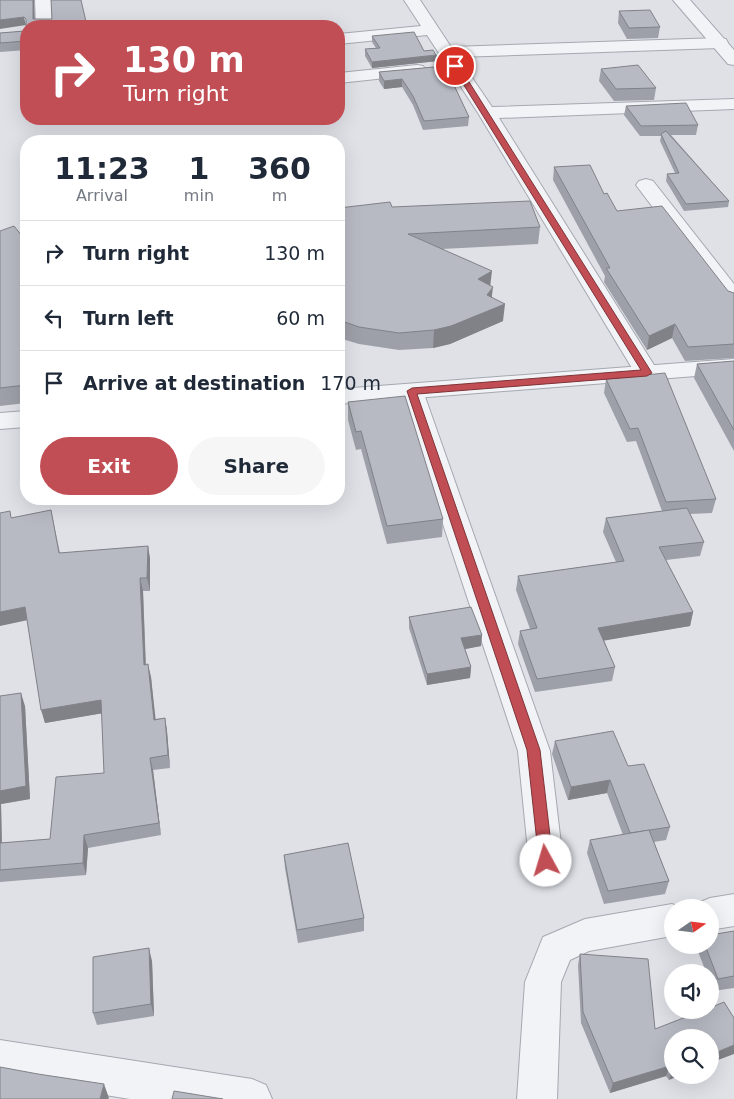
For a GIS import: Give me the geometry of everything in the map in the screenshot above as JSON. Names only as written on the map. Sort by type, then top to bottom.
[{"type":"street","points":[[43,0],[44,20]]},
{"type":"street","points":[[412,0],[487,113],[647,373]]},
{"type":"street","points":[[681,0],[734,60]]},
{"type":"street","points":[[345,38],[432,30]]},
{"type":"street","points":[[345,77],[451,59],[720,43]]},
{"type":"street","points":[[487,113],[734,104]]},
{"type":"street","points":[[646,185],[734,299]]},
{"type":"street","points":[[345,396],[734,366]]},
{"type":"street","points":[[412,391],[534,750],[546,861]]},
{"type":"street","points":[[0,421],[20,420]]},
{"type":"street","points":[[719,912],[734,910]]},
{"type":"street","points":[[537,1099],[543,982],[556,949],[585,935],[664,921]]},
{"type":"street","points":[[0,1060],[252,1099]]},
{"type":"building","points":[[0,0],[33,0],[33,19],[52,19],[51,0],[81,0],[86,20],[26,20],[24,17],[0,20]]},
{"type":"building","points":[[650,10],[660,27],[629,28],[619,11]]},
{"type":"building","points":[[20,31],[20,41],[0,43],[0,33]]},
{"type":"building","points":[[414,32],[424,51],[433,50],[436,55],[372,62],[365,49],[380,48],[372,36]]},
{"type":"building","points":[[638,65],[656,88],[616,89],[601,69]]},
{"type":"building","points":[[445,66],[469,117],[424,121],[413,96],[402,79],[384,81],[379,72]]},
{"type":"building","points":[[686,103],[698,125],[641,126],[626,106]]},
{"type":"building","points":[[666,131],[729,201],[686,204],[667,174],[679,173],[661,134]]},
{"type":"building","points":[[590,165],[604,194],[607,193],[617,211],[662,206],[728,291],[734,293],[734,344],[688,347],[675,324],[649,336],[606,268],[610,268],[554,167]]},
{"type":"building","points":[[530,201],[540,227],[408,234],[492,271],[478,279],[493,287],[487,295],[505,304],[451,326],[434,330],[399,333],[359,327],[345,322],[345,207],[390,202],[392,207]]},
{"type":"building","points":[[14,226],[20,234],[20,386],[0,388],[0,231]]},
{"type":"building","points":[[734,361],[734,430],[697,364]]},
{"type":"building","points":[[665,373],[716,499],[666,502],[638,428],[630,429],[606,379]]},
{"type":"building","points":[[405,396],[443,519],[387,526],[361,431],[356,432],[348,402]]},
{"type":"building","points":[[687,508],[704,542],[659,547],[693,612],[598,628],[615,667],[537,679],[520,631],[537,628],[518,576],[624,561],[606,518]]},
{"type":"building","points":[[51,510],[59,553],[148,546],[147,578],[140,578],[144,665],[148,664],[154,720],[165,718],[168,755],[150,758],[159,823],[84,835],[83,863],[0,870],[0,843],[50,839],[56,777],[104,773],[101,700],[41,710],[25,607],[0,612],[0,513],[10,511],[11,518]]},
{"type":"building","points":[[471,607],[482,635],[461,638],[471,667],[427,674],[409,617]]},
{"type":"building","points":[[21,693],[26,786],[0,791],[0,696]]},
{"type":"building","points":[[613,731],[628,766],[644,764],[670,827],[630,833],[610,780],[571,787],[555,741]]},
{"type":"building","points":[[649,830],[669,881],[608,891],[590,840]]},
{"type":"building","points":[[348,843],[364,918],[297,930],[284,855]]},
{"type":"building","points":[[734,931],[734,976],[719,979],[719,964],[712,964],[708,954],[719,954],[719,934]]},
{"type":"building","points":[[149,948],[151,1004],[93,1013],[93,957]]},
{"type":"building","points":[[580,954],[648,959],[655,1029],[681,1019],[719,1019],[719,1004],[724,1002],[734,1018],[734,1045],[719,1051],[719,1029],[664,1029],[664,1068],[613,1083],[583,1012]]},
{"type":"building","points":[[0,1067],[104,1084],[100,1099],[0,1099]]},
{"type":"building","points":[[174,1091],[223,1099],[172,1099]]},
{"type":"route","points":[[455,66],[487,113],[647,373],[412,391],[534,750],[546,861]]}]
